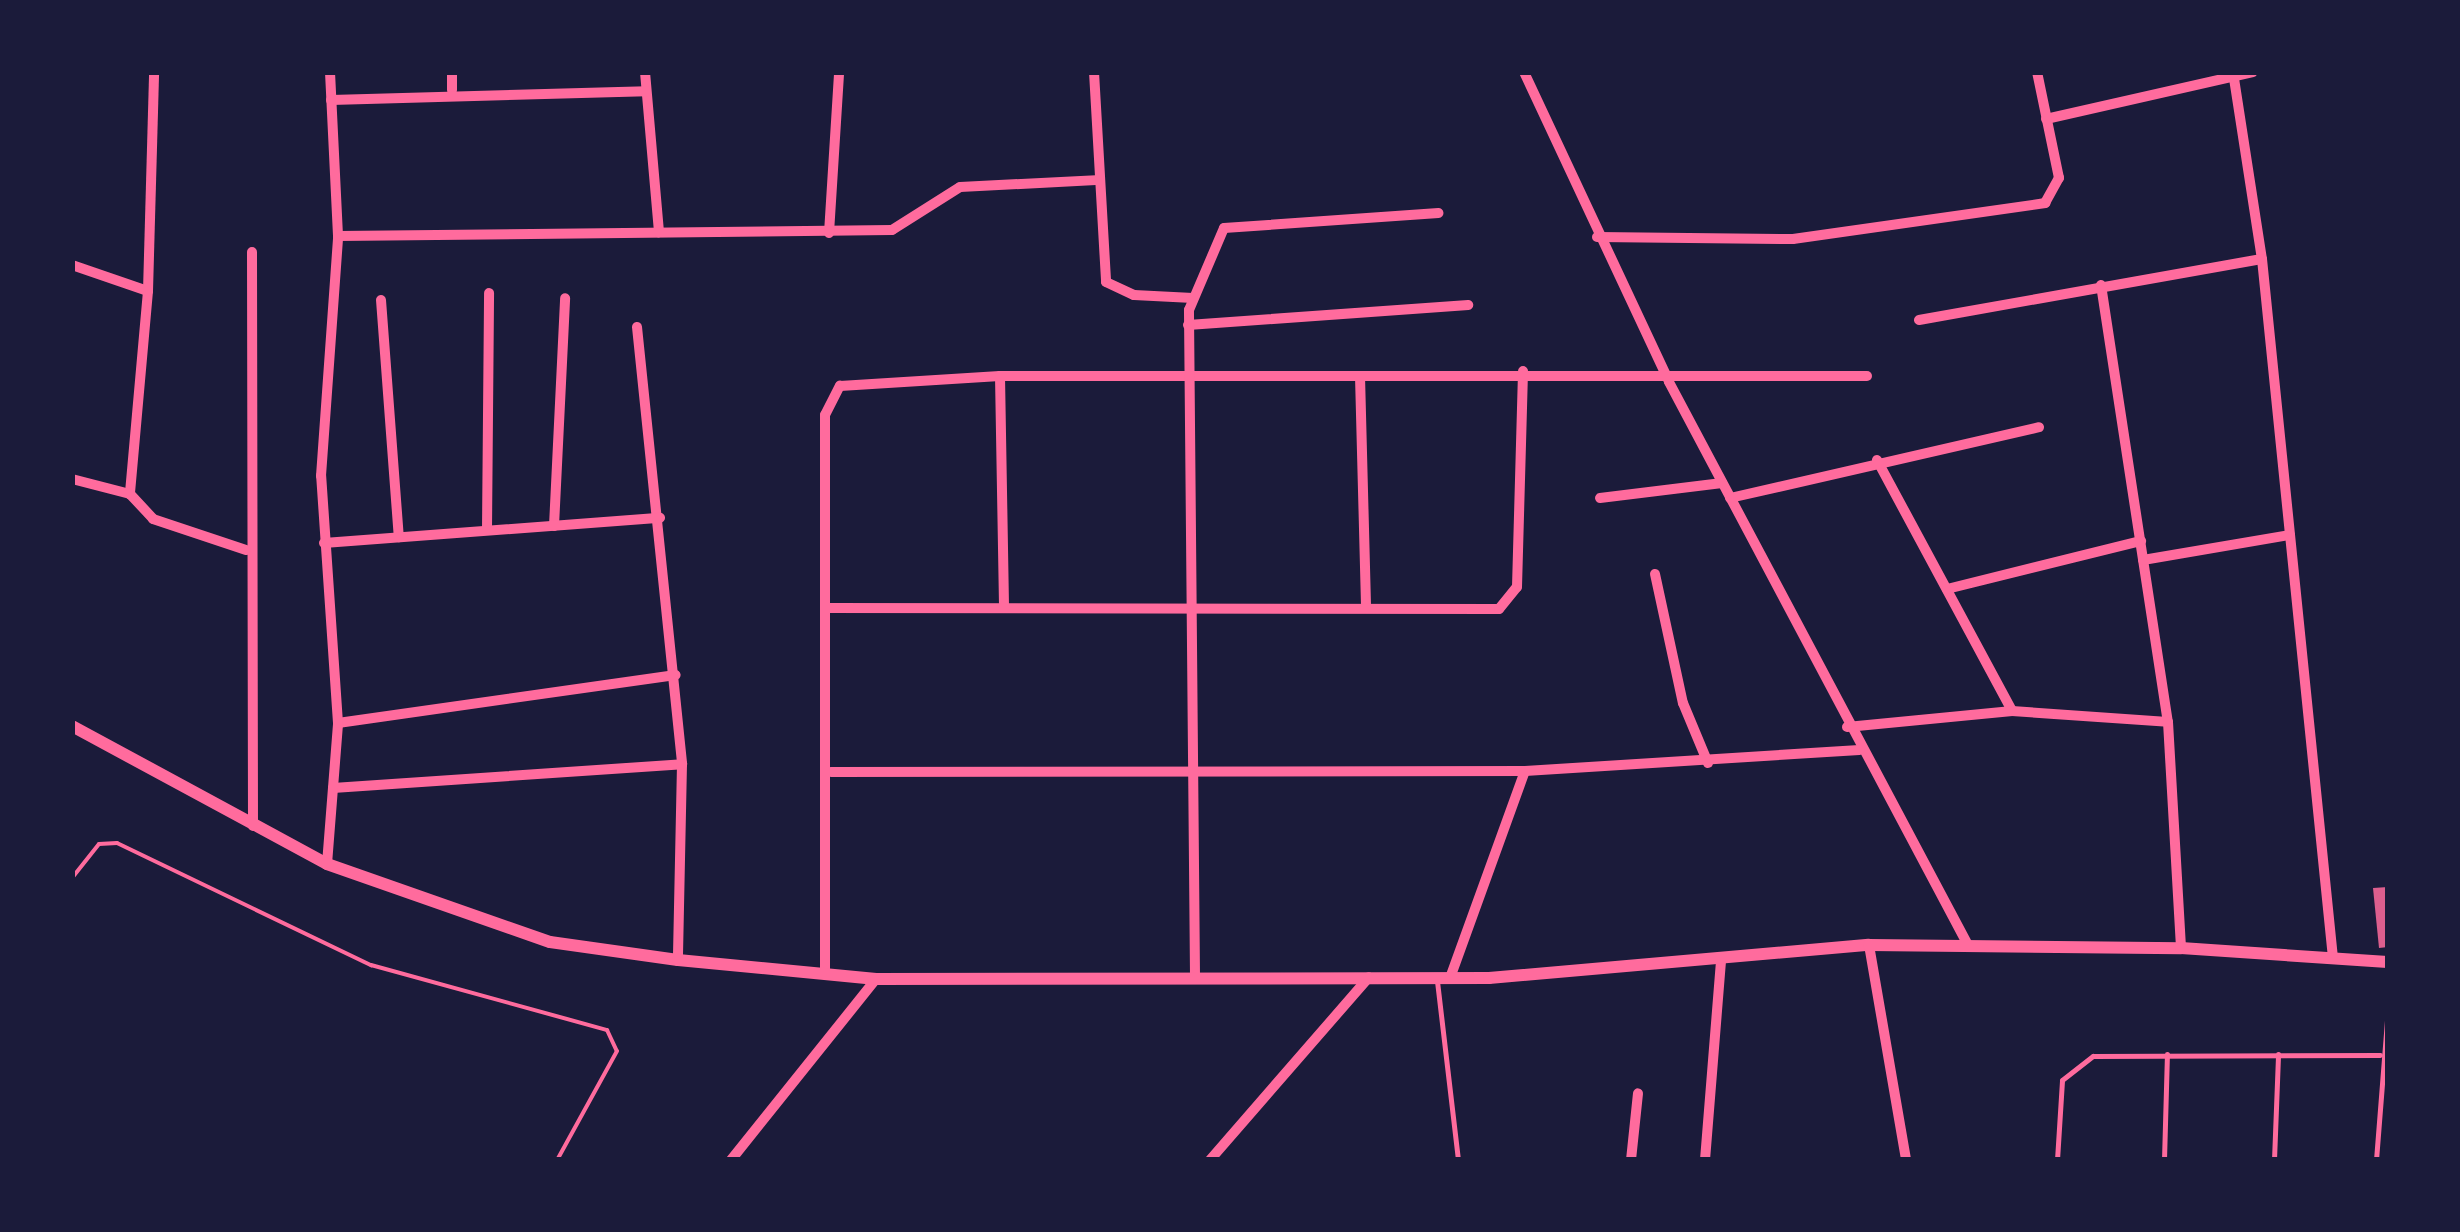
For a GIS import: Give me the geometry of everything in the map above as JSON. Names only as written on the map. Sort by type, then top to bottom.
[{"type":"street","points":[[130,494],[148,290],[154,72]]},
{"type":"street","points":[[327,864],[338,722],[324,543],[338,236],[330,72]]},
{"type":"street","points":[[452,72],[452,90]]},
{"type":"street","points":[[645,72],[659,232]]},
{"type":"street","points":[[829,234],[839,72]]},
{"type":"street","points":[[1094,72],[1096,180],[1106,282],[1134,295],[1193,298]]},
{"type":"street","points":[[1524,72],[1597,237],[1669,382],[1847,727],[1968,945]]},
{"type":"street","points":[[1597,237],[1793,239],[2045,203],[2060,178],[2037,72]]},
{"type":"street","points":[[2046,119],[2253,72]]},
{"type":"street","points":[[2233,74],[2262,259],[2333,958]]},
{"type":"street","points":[[332,100],[452,90],[646,91]]},
{"type":"street","points":[[338,236],[829,234],[908,226],[941,195],[979,182],[1096,180]]},
{"type":"street","points":[[1195,975],[1198,610],[1193,379],[1188,324],[1193,298],[1224,228],[1438,213]]},
{"type":"street","points":[[252,252],[246,550],[253,828]]},
{"type":"street","points":[[1919,320],[2262,259]]},
{"type":"street","points":[[72,265],[148,290]]},
{"type":"street","points":[[2101,285],[2168,722],[2181,948]]},
{"type":"street","points":[[487,530],[488,293]]},
{"type":"street","points":[[554,526],[565,298]]},
{"type":"street","points":[[381,300],[399,537]]},
{"type":"street","points":[[1188,324],[1468,305]]},
{"type":"street","points":[[637,326],[660,518],[682,764],[678,960]]},
{"type":"street","points":[[826,608],[1482,610],[1512,601],[1524,372]]},
{"type":"street","points":[[825,974],[831,772],[826,608],[830,398],[856,382],[1000,376],[1193,379],[1524,372],[1669,382],[1867,376]]},
{"type":"street","points":[[1000,376],[1004,608]]},
{"type":"street","points":[[1360,376],[1366,608]]},
{"type":"street","points":[[1730,498],[1878,460],[2039,427]]},
{"type":"street","points":[[1878,460],[2012,711]]},
{"type":"street","points":[[1600,498],[1722,483]]},
{"type":"street","points":[[74,485],[130,494],[153,520],[246,550]]},
{"type":"street","points":[[324,543],[660,518]]},
{"type":"street","points":[[2144,560],[2290,535]]},
{"type":"street","points":[[1946,589],[2140,541]]},
{"type":"street","points":[[1655,574],[1683,704],[1708,763]]},
{"type":"street","points":[[338,722],[676,675]]},
{"type":"street","points":[[1847,727],[2012,711],[2168,722]]},
{"type":"street","points":[[72,726],[253,828],[327,864],[550,942],[678,960],[876,979],[1195,975],[1443,978],[1869,946],[2181,948],[2388,962]]},
{"type":"street","points":[[831,772],[1198,766],[1526,770],[1708,763],[1860,750]]},
{"type":"street","points":[[333,788],[682,764]]},
{"type":"street","points":[[1443,978],[1526,770]]},
{"type":"street","points":[[1869,946],[1906,1160]]},
{"type":"street","points":[[1704,1160],[1721,960]]},
{"type":"street","points":[[1210,1160],[1369,977]]},
{"type":"street","points":[[731,1160],[876,979]]},
{"type":"street","points":[[1631,1160],[1638,1092]]},
{"type":"lane","points":[[1443,978],[1458,1160]]},
{"type":"lane","points":[[2376,1160],[2380,1055],[2388,1007]]},
{"type":"lane","points":[[2164,1160],[2167,1054]]},
{"type":"lane","points":[[2274,1160],[2278,1054]]},
{"type":"lane","points":[[2057,1160],[2067,1070],[2093,1056],[2380,1055]]},
{"type":"path","points":[[72,878],[100,844],[117,843],[371,965],[607,1030],[616,1051],[557,1160]]},
{"type":"building","points":[[2388,887],[2388,947],[2379,948],[2373,888]]}]
